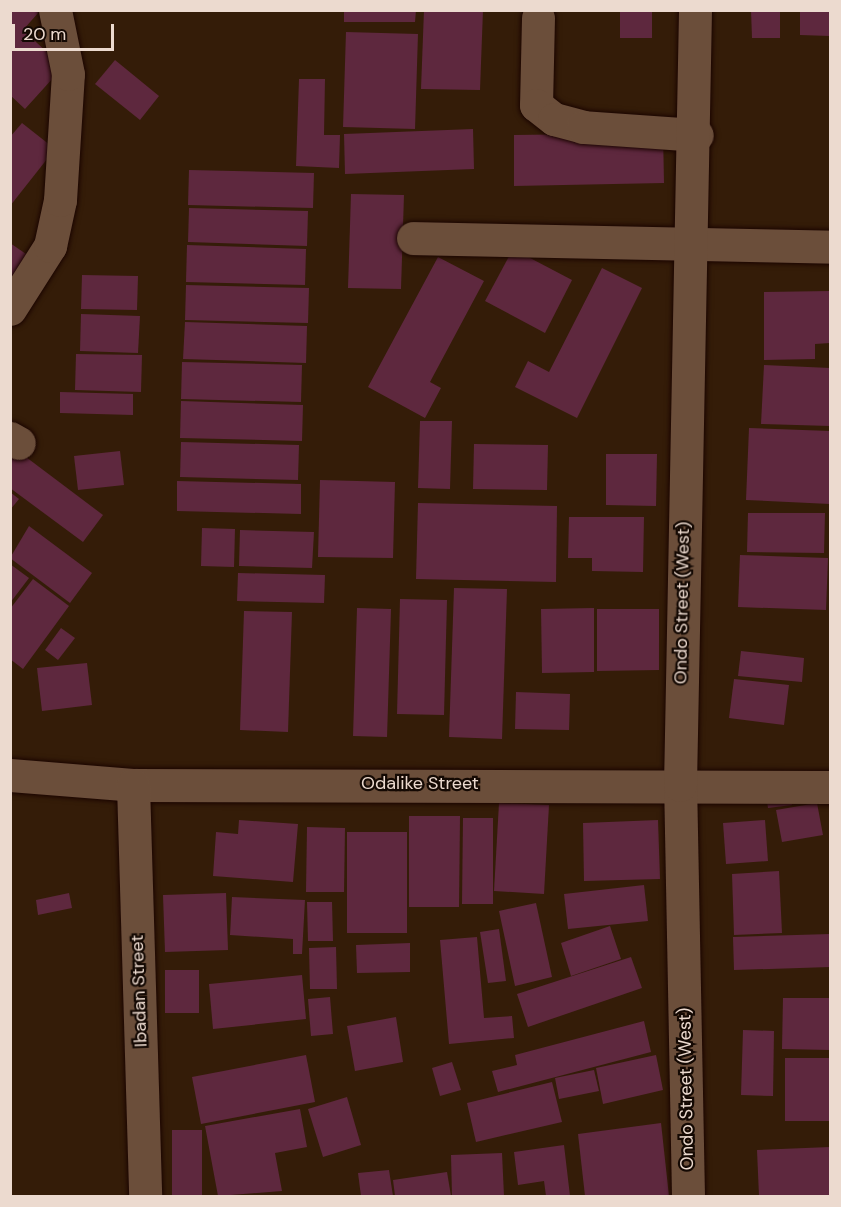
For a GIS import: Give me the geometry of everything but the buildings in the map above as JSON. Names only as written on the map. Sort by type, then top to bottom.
[{"type":"street","points":[[10,309],[50,246],[60,200],[68,74],[55,10]]},
{"type":"street","name":"Ondo Street (West)","points":[[688,1197],[680,785],[687,243],[697,135],[695,10]]},
{"type":"street","points":[[538,18],[536,105],[583,127],[697,135]]},
{"type":"street","points":[[413,238],[831,247]]},
{"type":"street","name":"Odalike Street","points":[[10,775],[133,785],[831,787]]},
{"type":"street","name":"Ibadan Street","points":[[133,785],[145,1197]]}]
